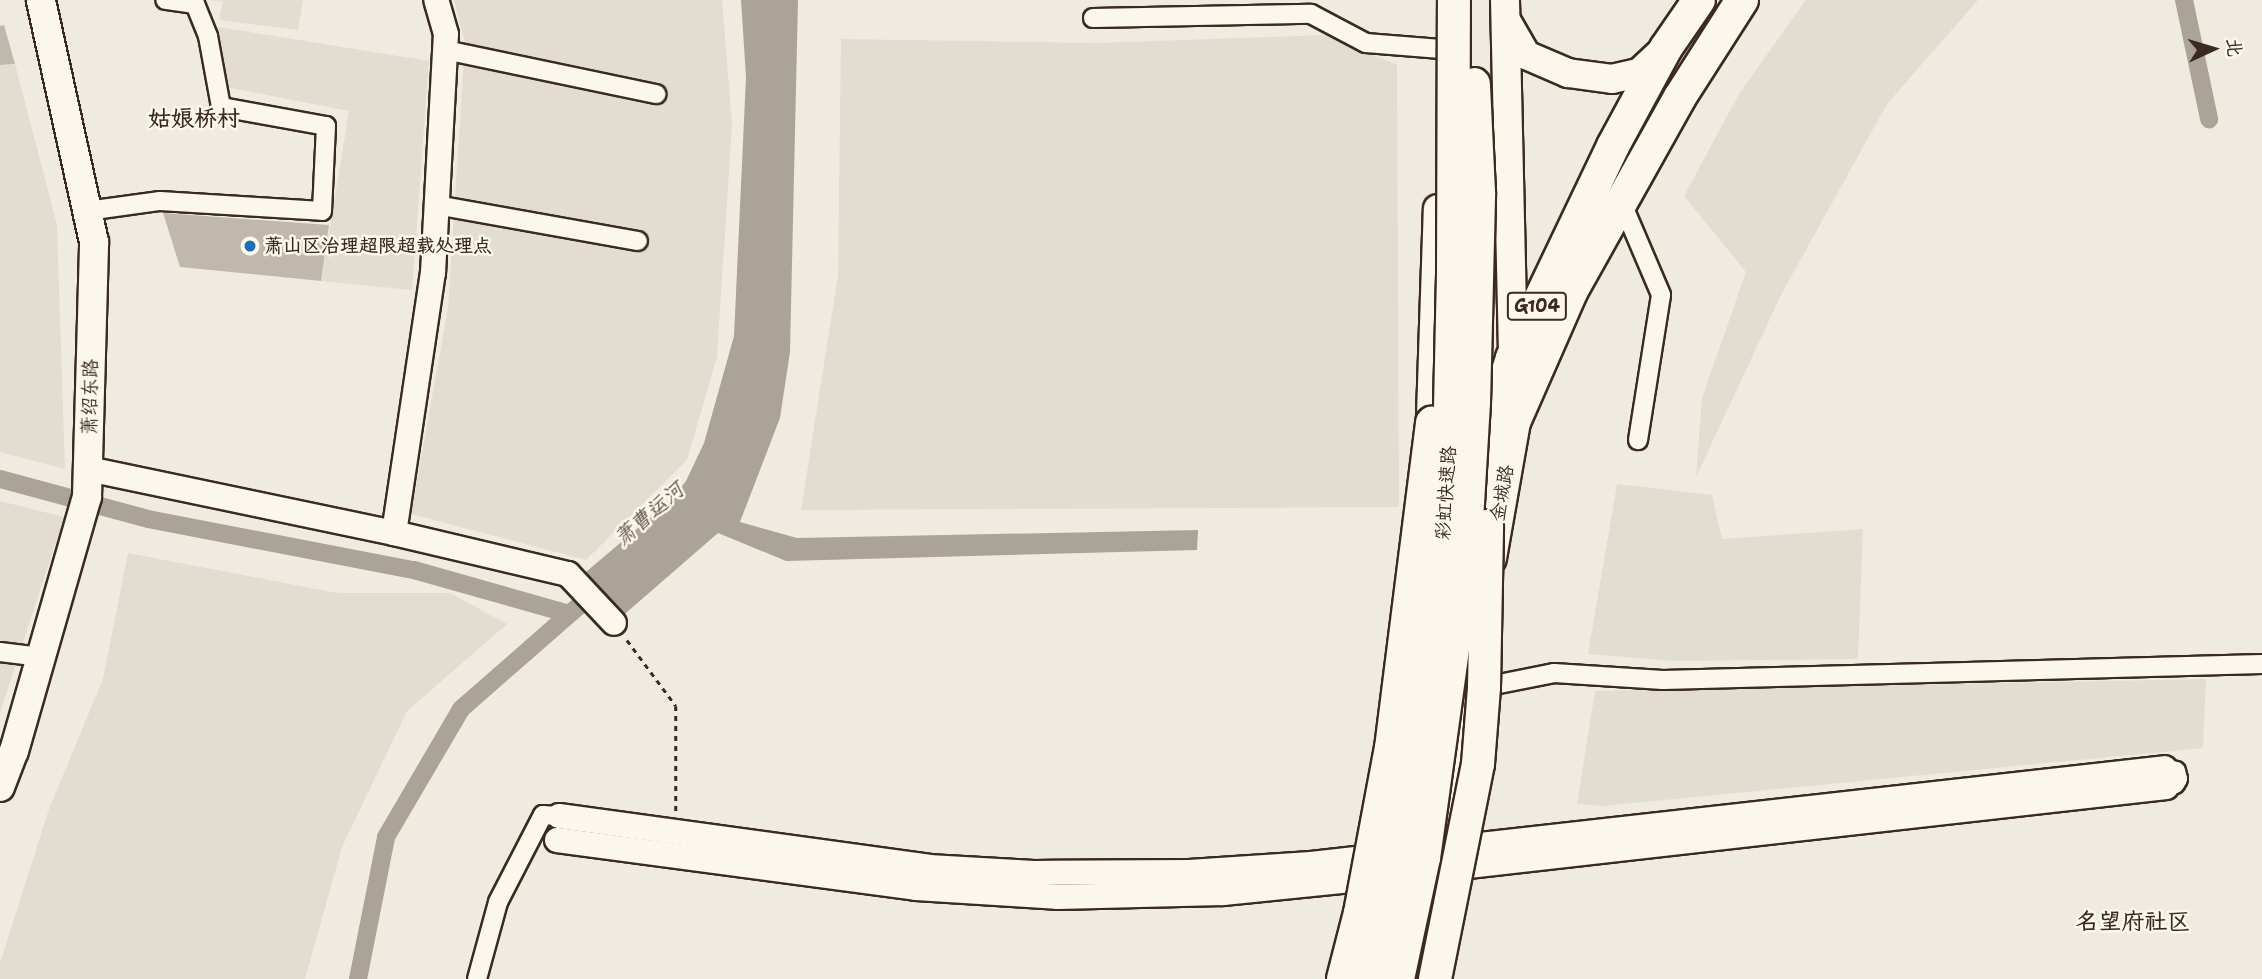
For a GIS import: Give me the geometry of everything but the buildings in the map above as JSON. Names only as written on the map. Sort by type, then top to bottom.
[{"type":"highway","name":"彩虹快速路","points":[[1371,979],[1405,822],[1431,664],[1448,495],[1453,273],[1454,0]]},
{"type":"highway","name":"彩虹快速路","points":[[1398,979],[1424,858],[1464,571],[1474,402],[1479,192],[1474,0]]},
{"type":"highway","name":"G104","points":[[1423,633],[1513,358],[1613,146],[1666,48],[1699,0]]},
{"type":"highway","name":"G104","points":[[1514,422],[1570,292],[1679,97],[1742,0]]},
{"type":"highway","points":[[1436,979],[1478,764],[1484,687],[1489,365],[1479,192]]},
{"type":"highway","points":[[1343,979],[1360,914],[1391,748],[1453,273]]},
{"type":"highway","name":"金城路","points":[[1415,979],[1447,859],[1487,579],[1514,422]]},
{"type":"highway","points":[[1356,979],[1382,866],[1423,633]]},
{"type":"main road","name":"萧绍东路","points":[[0,787],[10,731],[41,657],[88,483],[93,242],[41,0]]},
{"type":"main road","points":[[1423,633],[1437,251],[1442,0]]},
{"type":"main road","points":[[1505,9],[1525,55],[1568,73],[1612,79],[1639,73],[1666,48]]},
{"type":"main road","name":"金城路","points":[[1505,9],[1514,422]]},
{"type":"street","points":[[87,211],[160,201],[322,211],[326,126],[221,107],[208,36],[195,4],[165,0]]},
{"type":"street","points":[[394,533],[433,273],[446,34],[436,0]]},
{"type":"street","points":[[1093,18],[1311,14],[1366,43],[1441,49]]},
{"type":"street","points":[[445,50],[656,94]]},
{"type":"street","points":[[1621,201],[1661,295],[1638,440]]},
{"type":"street","points":[[436,205],[638,241]]},
{"type":"street","points":[[88,483],[394,533],[568,574],[614,623]]},
{"type":"street","points":[[0,652],[41,657]]},
{"type":"street","points":[[1484,687],[1555,673],[1663,680],[2262,664]]},
{"type":"street","points":[[477,979],[498,902],[543,815],[558,828],[916,888],[1058,897],[1223,893],[1382,866],[2166,778]]},
{"type":"street","points":[[489,979],[508,906],[543,840],[558,828],[676,833],[854,859],[1034,873],[1189,872],[1382,866]]},
{"type":"path","points":[[614,623],[677,706],[676,833]]},
{"type":"shaded area","points":[[212,0],[303,0],[298,30],[219,20],[223,2]]},
{"type":"shaded area","points":[[454,0],[722,0],[732,124],[717,357],[687,460],[586,560],[411,514],[448,308],[465,43]]},
{"type":"shaded area","points":[[741,0],[798,0],[790,352],[780,418],[740,522],[797,538],[1198,530],[1197,550],[786,561],[718,533],[619,619],[580,577],[671,500],[686,481],[704,443],[734,336],[746,77]]},
{"type":"shaded area","points":[[1806,0],[1978,0],[1887,104],[1782,293],[1696,477],[1702,398],[1746,272],[1684,196],[1739,94]]},
{"type":"shaded area","points":[[218,27],[429,61],[412,290],[321,281],[349,111],[226,87]]},
{"type":"shaded area","points":[[1326,35],[1397,65],[1399,507],[801,510],[838,275],[841,39],[1096,43]]},
{"type":"shaded area","points":[[15,64],[57,225],[65,469],[0,452],[0,65]]},
{"type":"shaded area","points":[[1617,484],[1712,495],[1722,539],[1863,529],[1858,659],[1676,661],[1588,654]]},
{"type":"shaded area","points":[[0,501],[64,517],[0,713]]},
{"type":"shaded area","points":[[128,553],[337,593],[450,593],[507,624],[407,711],[342,847],[305,979],[0,979],[0,963],[49,809],[103,679]]},
{"type":"shaded area","points":[[2206,679],[2203,748],[1602,806],[1577,804],[1595,691]]},
{"type":"waterway","points":[[2184,0],[2209,119]]},
{"type":"waterway","points":[[0,479],[148,519],[414,570],[569,614]]},
{"type":"waterway","name":"萧曹运河","points":[[358,979],[386,837],[461,709],[598,589]]},
{"type":"place","name":"萧山区治理超限超载处理点","points":[[250,246]]},
{"type":"district","name":"姑娘桥村","points":[[194,118]]},
{"type":"district","name":"名望府社区","points":[[2133,921]]}]
